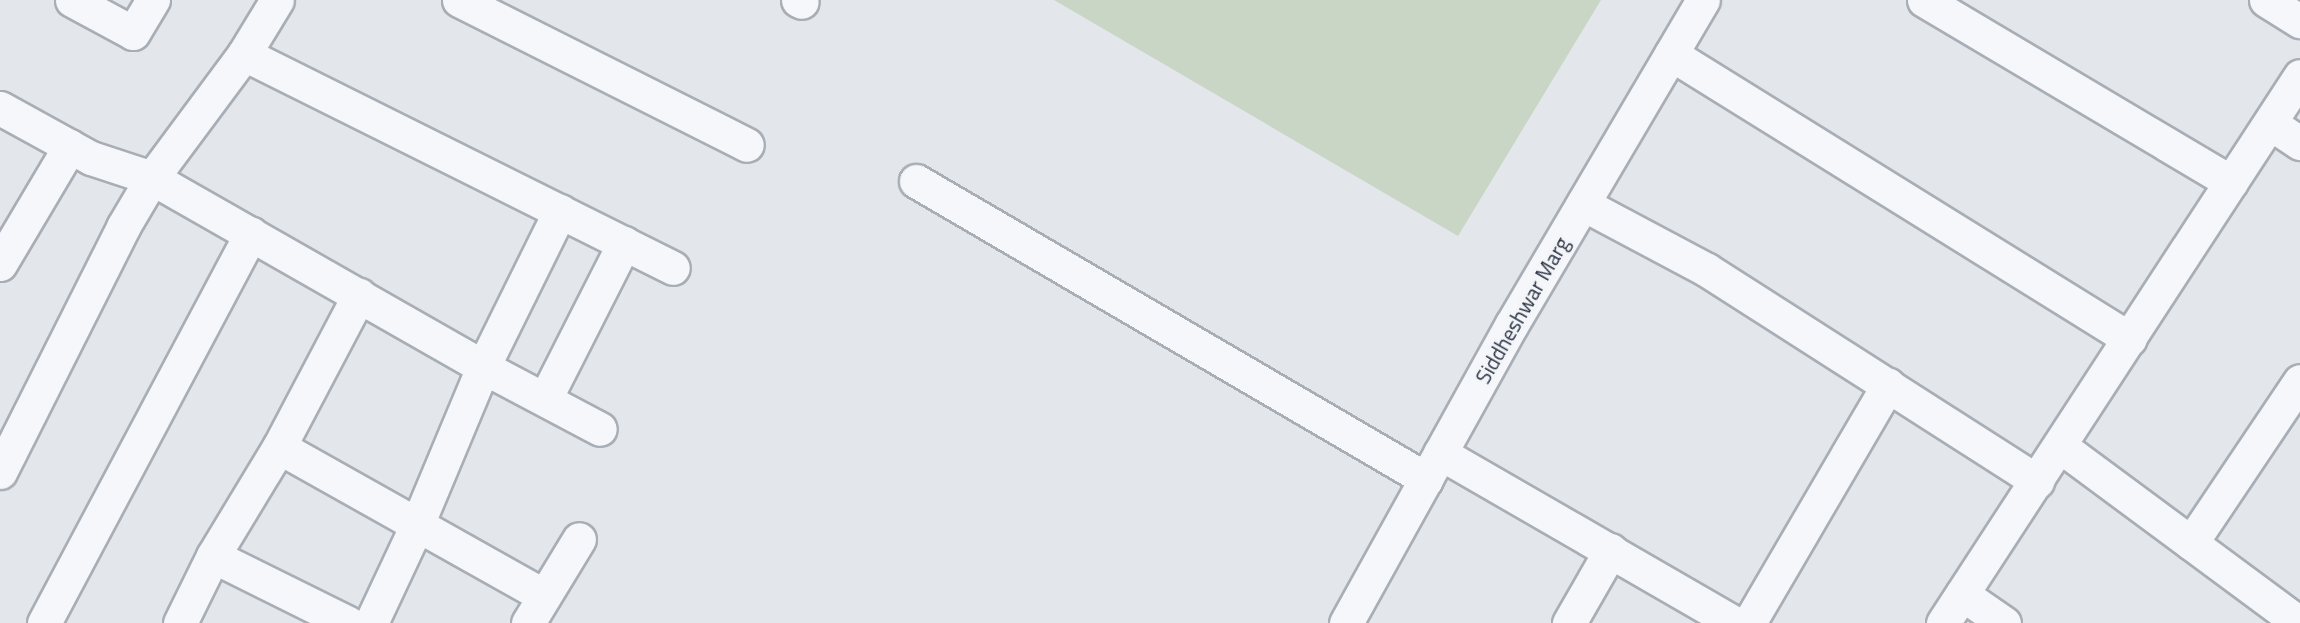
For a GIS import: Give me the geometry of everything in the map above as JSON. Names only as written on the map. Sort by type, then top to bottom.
[{"type":"street","points":[[72,0],[133,33],[153,0]]},
{"type":"street","points":[[0,472],[123,227],[152,178],[244,54],[277,0]]},
{"type":"street","points":[[459,0],[747,145]]},
{"type":"street","name":"Siddheshwar Marg","points":[[1346,623],[1583,204],[1703,0]]},
{"type":"street","points":[[1924,0],[2231,182]]},
{"type":"street","points":[[2266,0],[2300,21]]},
{"type":"street","points":[[244,54],[673,268]]},
{"type":"street","points":[[1671,54],[2130,339]]},
{"type":"street","points":[[1943,623],[2300,76]]},
{"type":"street","points":[[0,108],[91,158],[152,178],[483,367],[600,429]]},
{"type":"street","points":[[2270,123],[2300,143]]},
{"type":"street","points":[[0,264],[70,146]]},
{"type":"street","points":[[916,181],[1433,466],[1611,550],[1734,623]]},
{"type":"street","points":[[1583,204],[1707,270],[2037,481]]},
{"type":"street","points":[[371,623],[417,525],[483,367],[560,211]]},
{"type":"street","points":[[44,623],[251,234]]},
{"type":"street","points":[[545,399],[624,243]]},
{"type":"street","points":[[180,623],[213,556],[279,447],[359,295]]},
{"type":"street","points":[[2191,543],[2300,381]]},
{"type":"street","points":[[1749,623],[1888,385]]},
{"type":"street","points":[[2060,446],[2299,623]]},
{"type":"street","points":[[279,447],[417,525],[536,610],[579,539]]},
{"type":"street","points":[[1569,623],[1611,550]]},
{"type":"street","points":[[213,556],[348,623]]},
{"type":"street","points":[[1962,594],[2004,623]]},
{"type":"green space","points":[[1054,0],[1601,0],[1458,236]]}]
